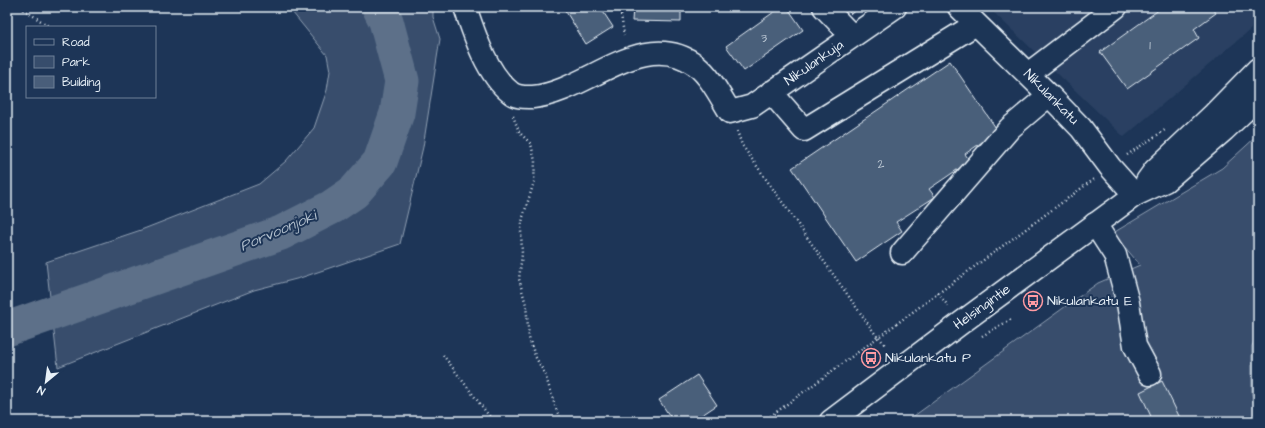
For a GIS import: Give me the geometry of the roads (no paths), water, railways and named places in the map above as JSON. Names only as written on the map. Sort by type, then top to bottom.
[{"type":"main road","name":"Nikulankuja","points":[[465,7],[482,52],[501,84],[511,94],[522,97],[539,96],[564,89],[641,54],[658,52],[680,56],[696,66],[710,80],[730,112],[752,106],[895,7]]},
{"type":"main road","points":[[824,7],[852,36]]},
{"type":"main road","name":"Nikulankatu","points":[[959,7],[1081,128],[1110,167],[1135,195]]},
{"type":"main road","points":[[1028,74],[1116,7]]},
{"type":"main road","points":[[771,92],[804,130],[976,24]]},
{"type":"main road","name":"Helsingintie","points":[[1135,195],[1155,170],[1214,114],[1258,68]]},
{"type":"main road","points":[[902,253],[1010,128],[1049,95]]},
{"type":"main road","name":"Helsingintie","points":[[831,421],[1135,195],[1165,181],[1224,130],[1258,98]]},
{"type":"main road","points":[[1095,224],[1115,255],[1128,303],[1135,346],[1150,374]]},
{"type":"waterway","name":"Porvoonjoki","points":[[7,329],[281,233],[332,207],[354,192],[380,162],[397,113],[402,81],[386,21],[379,7]]},
{"type":"place","name":"Nikulankatu E","points":[[1033,301]]},
{"type":"place","name":"Nikulankatu P","points":[[871,358]]}]
